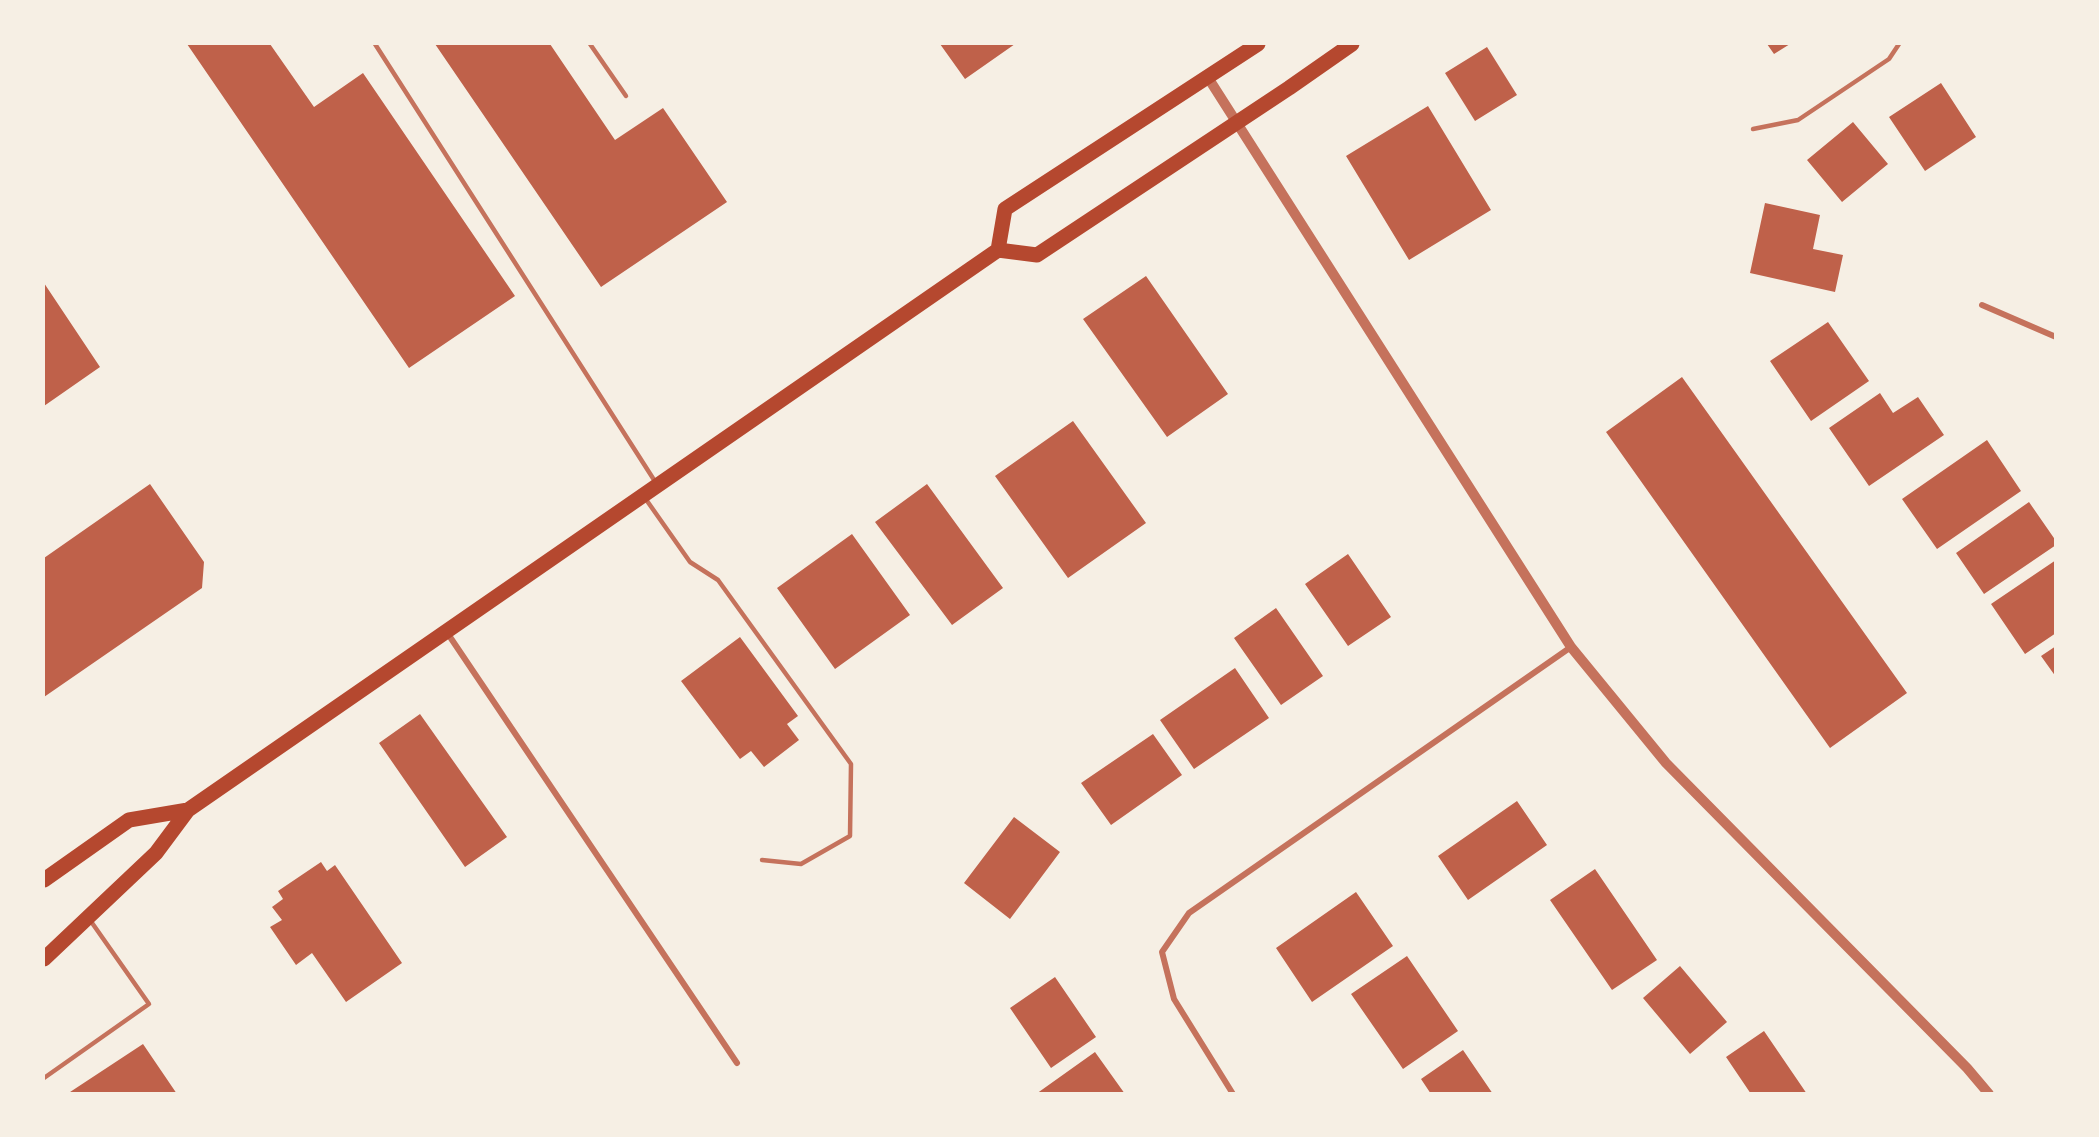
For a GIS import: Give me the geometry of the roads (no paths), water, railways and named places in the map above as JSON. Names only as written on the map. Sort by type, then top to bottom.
[{"type":"main road","points":[[998,250],[1005,209],[1258,44]]},
{"type":"main road","points":[[44,959],[156,853],[188,810],[998,250],[1037,255],[1352,44]]},
{"type":"main road","points":[[44,880],[129,820],[188,810]]},
{"type":"street","points":[[1208,76],[1571,647],[1666,763],[1967,1068],[1989,1094]]},
{"type":"street","points":[[1982,305],[2055,337]]},
{"type":"street","points":[[446,631],[737,1063]]},
{"type":"street","points":[[1233,1094],[1174,999],[1162,952],[1189,913],[1571,647]]},
{"type":"lane","points":[[375,44],[657,485]]},
{"type":"lane","points":[[590,44],[626,96]]},
{"type":"lane","points":[[1753,129],[1798,120],[1889,59],[1899,44]]},
{"type":"lane","points":[[643,495],[690,562],[718,580],[851,764],[850,836],[801,864],[762,860]]},
{"type":"lane","points":[[44,1078],[149,1004],[88,917]]}]
